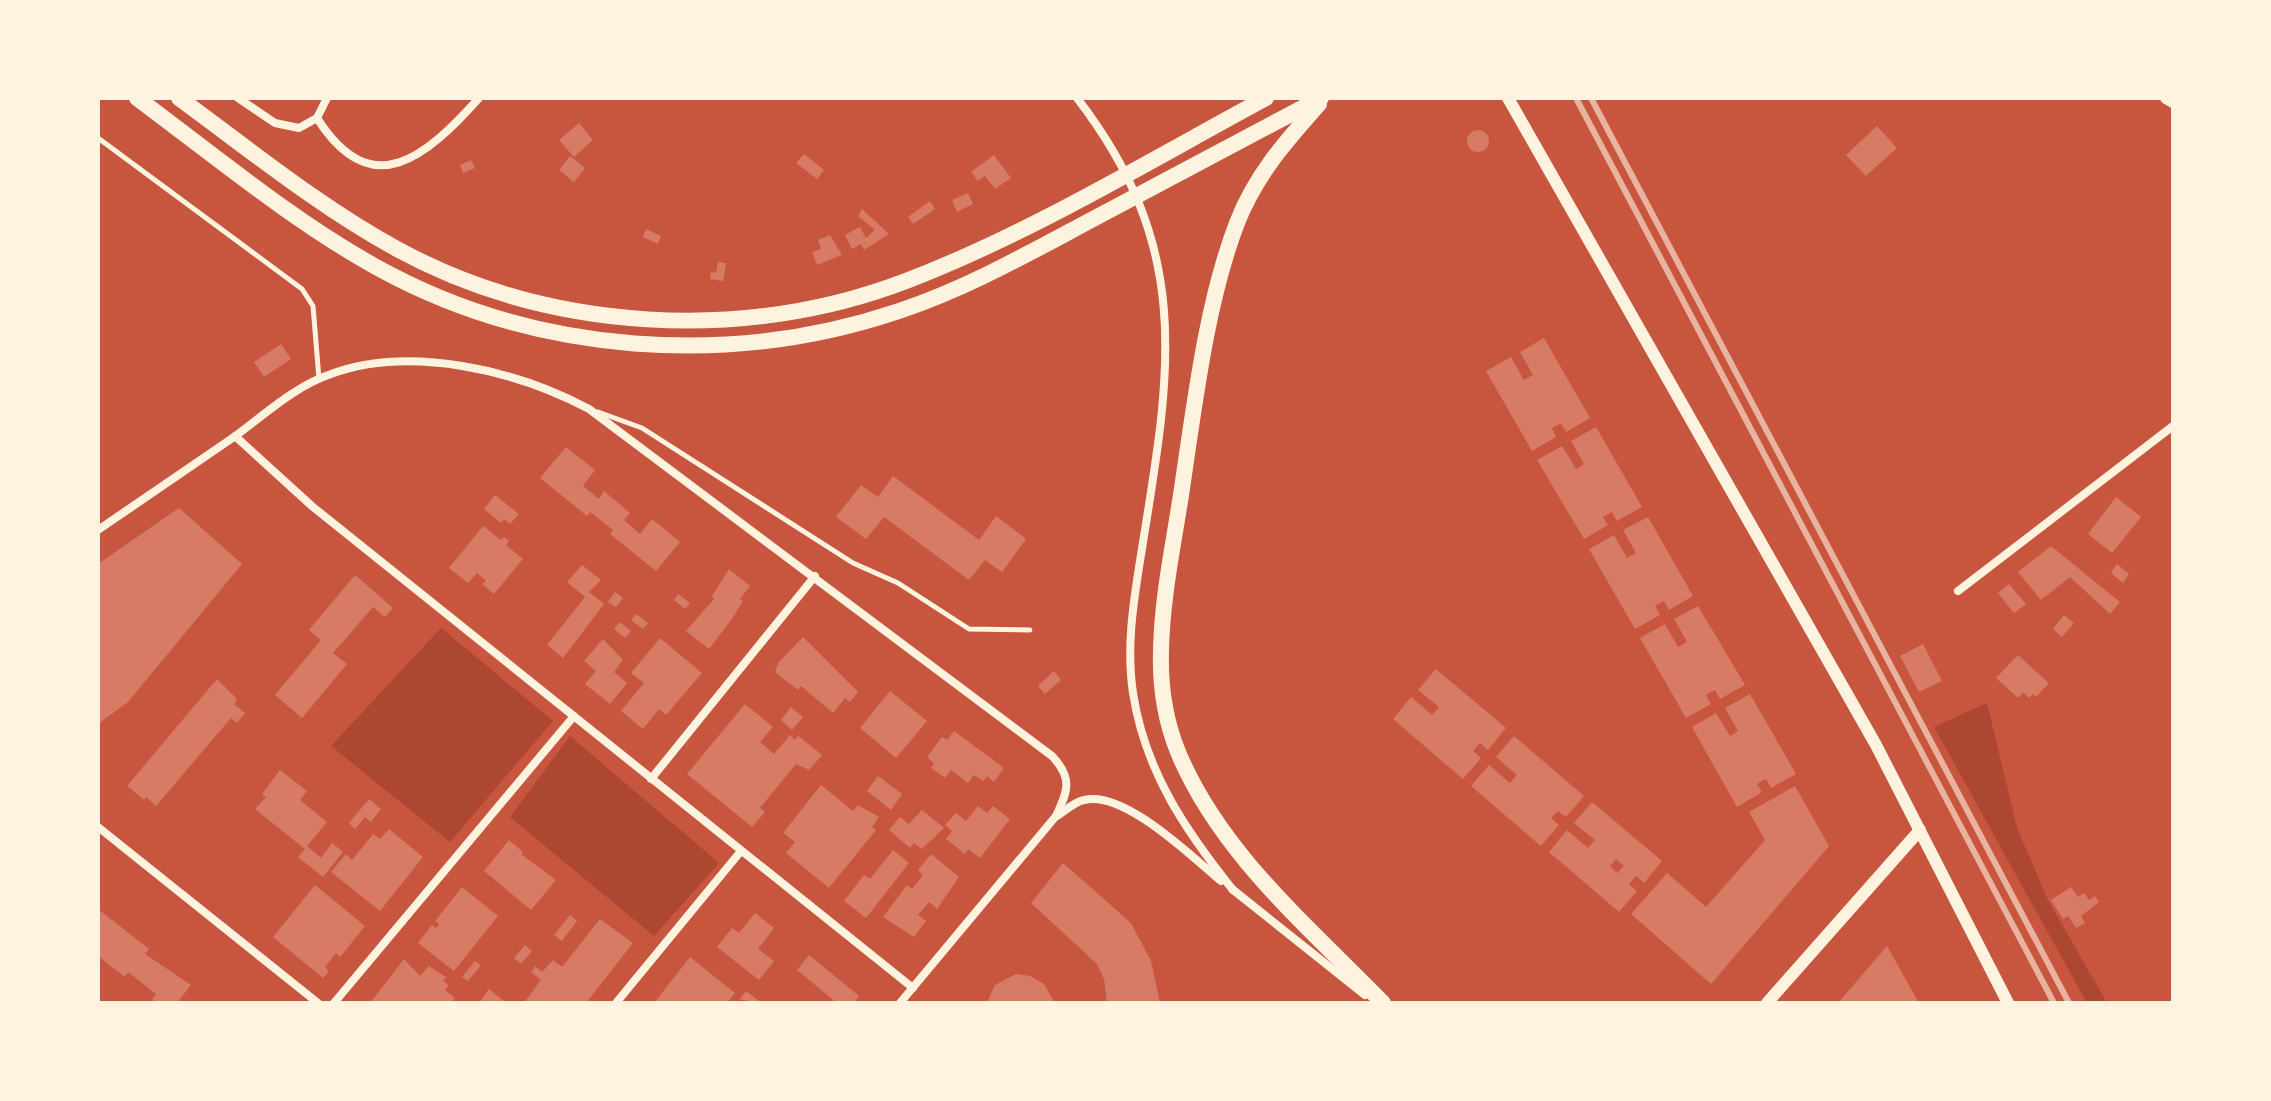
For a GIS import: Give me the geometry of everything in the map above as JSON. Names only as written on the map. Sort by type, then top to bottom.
[{"type":"highway","points":[[137,98],[322,234],[378,268],[488,315],[538,330],[609,342],[725,345],[799,336],[849,325],[955,290],[1322,98]]},
{"type":"highway","points":[[179,98],[313,196],[399,250],[440,270],[522,299],[609,316],[730,318],[800,310],[862,296],[950,263],[1266,98]]},
{"type":"highway","points":[[1322,98],[1253,188],[1223,265],[1194,407],[1166,583],[1161,652],[1163,690],[1177,748],[1209,813],[1244,861],[1383,1003]]},
{"type":"street","points":[[238,98],[283,126],[299,128],[317,118],[327,98]]},
{"type":"street","points":[[317,118],[346,156],[363,164],[387,164],[411,157],[441,140],[479,98]]},
{"type":"street","points":[[1077,98],[1117,156],[1143,208],[1158,258],[1166,317],[1166,380],[1132,613],[1130,661],[1133,697],[1145,745],[1171,806],[1233,890]]},
{"type":"street","points":[[1508,98],[1876,745],[2008,1003]]},
{"type":"street","points":[[2166,98],[2173,102]]},
{"type":"street","points":[[98,530],[319,379],[377,361],[425,362],[509,377],[545,388],[589,409],[1052,756],[1069,781],[1056,816],[900,1003]]},
{"type":"street","points":[[1958,591],[2173,426]]},
{"type":"street","points":[[235,436],[313,507],[913,988]]},
{"type":"street","points":[[651,779],[815,576]]},
{"type":"street","points":[[334,1003],[574,716]]},
{"type":"street","points":[[1056,816],[1083,800],[1123,807],[1376,1003]]},
{"type":"street","points":[[98,827],[318,1003]]},
{"type":"street","points":[[1767,1003],[1920,830]]},
{"type":"street","points":[[616,1003],[741,851]]},
{"type":"lane","points":[[98,138],[302,289],[313,306],[319,379]]},
{"type":"lane","points":[[589,409],[642,428],[853,563],[898,583],[969,629],[1030,630]]},
{"type":"shaded area","points":[[441,628],[553,721],[450,842],[331,746]]},
{"type":"shaded area","points":[[1987,703],[2017,828],[2048,900],[2107,1003],[2087,1003],[1934,727]]},
{"type":"shaded area","points":[[570,736],[719,863],[654,936],[510,817]]},
{"type":"building","points":[[579,123],[593,140],[574,157],[559,140]]},
{"type":"building","points":[[1877,126],[1897,148],[1866,176],[1846,155]]},
{"type":"building","points":[[1478,130],[1486,133],[1489,141],[1486,149],[1478,152],[1470,149],[1467,141],[1470,133]]},
{"type":"building","points":[[804,154],[824,170],[817,179],[796,163]]},
{"type":"building","points":[[994,155],[1011,178],[995,189],[985,176],[978,181],[971,172]]},
{"type":"building","points":[[570,156],[585,168],[574,182],[559,170]]},
{"type":"building","points":[[471,160],[475,168],[463,173],[460,165]]},
{"type":"building","points":[[968,193],[973,204],[957,212],[952,200]]},
{"type":"building","points":[[930,201],[935,209],[913,224],[908,217]]},
{"type":"building","points":[[862,209],[889,234],[864,250],[861,244],[852,249],[845,235],[860,227],[866,238],[875,230],[858,216]]},
{"type":"building","points":[[646,229],[661,236],[658,244],[643,237]]},
{"type":"building","points":[[830,235],[842,255],[817,265],[812,252],[821,249],[818,240]]},
{"type":"building","points":[[718,262],[726,263],[723,281],[710,279],[711,272],[716,273]]},
{"type":"building","points":[[1544,338],[1590,418],[1566,432],[1561,423],[1552,428],[1556,437],[1532,451],[1486,371],[1511,357],[1524,380],[1533,375],[1520,352]]},
{"type":"building","points":[[281,344],[291,359],[264,377],[254,362]]},
{"type":"building","points":[[1596,427],[1642,507],[1617,521],[1612,512],[1603,517],[1608,525],[1584,539],[1537,460],[1562,446],[1576,469],[1584,464],[1571,441]]},
{"type":"building","points":[[566,447],[595,470],[583,486],[599,499],[604,491],[630,513],[624,520],[640,534],[652,519],[680,542],[656,571],[610,534],[613,530],[590,512],[587,516],[540,478]]},
{"type":"building","points":[[893,476],[979,540],[996,516],[1026,539],[1002,572],[985,560],[969,580],[884,517],[866,539],[836,517],[861,485],[878,497]]},
{"type":"building","points":[[495,495],[519,514],[510,524],[504,519],[501,523],[484,509]]},
{"type":"building","points":[[2116,497],[2141,517],[2112,553],[2088,534]]},
{"type":"building","points":[[179,508],[242,564],[128,702],[98,724],[98,564]]},
{"type":"building","points":[[1648,517],[1693,596],[1669,610],[1664,601],[1655,606],[1660,615],[1635,629],[1589,549],[1614,535],[1627,558],[1636,553],[1623,530]]},
{"type":"building","points":[[483,526],[501,540],[504,537],[509,541],[506,545],[523,559],[494,594],[482,584],[486,581],[477,573],[468,583],[449,568]]},
{"type":"building","points":[[2051,546],[2120,602],[2110,614],[2070,577],[2041,600],[2018,572]]},
{"type":"building","points":[[2117,564],[2129,574],[2123,583],[2111,573]]},
{"type":"building","points":[[582,565],[601,580],[589,592],[604,604],[563,658],[547,645],[585,597],[567,582]]},
{"type":"building","points":[[729,569],[750,586],[740,599],[743,601],[734,616],[709,649],[686,631],[714,599],[712,596]]},
{"type":"building","points":[[355,575],[393,608],[385,617],[373,607],[333,653],[347,664],[302,718],[275,695],[321,640],[309,630]]},
{"type":"building","points":[[2009,584],[2026,604],[2014,613],[1998,593]]},
{"type":"building","points":[[615,592],[623,598],[616,607],[608,602]]},
{"type":"building","points":[[678,594],[690,603],[685,609],[674,600]]},
{"type":"building","points":[[1698,606],[1745,685],[1720,699],[1715,690],[1706,695],[1711,704],[1686,718],[1640,638],[1665,624],[1678,647],[1687,642],[1674,619]]},
{"type":"building","points":[[636,614],[648,623],[643,629],[631,620]]},
{"type":"building","points":[[2064,615],[2074,623],[2062,637],[2053,629]]},
{"type":"building","points":[[620,622],[631,631],[625,638],[614,629]]},
{"type":"building","points":[[803,637],[858,692],[850,702],[845,698],[833,713],[801,686],[798,690],[775,672],[779,662]]},
{"type":"building","points":[[660,638],[702,673],[666,715],[659,709],[643,729],[621,711],[644,683],[631,673]]},
{"type":"building","points":[[603,639],[623,660],[614,672],[627,683],[610,704],[585,684],[596,671],[584,661]]},
{"type":"building","points":[[1923,644],[1942,681],[1919,692],[1900,656]]},
{"type":"building","points":[[2018,655],[2049,683],[2036,697],[2033,694],[2029,698],[2023,692],[2018,698],[1996,678]]},
{"type":"building","points":[[1436,669],[1506,728],[1488,750],[1480,743],[1473,751],[1481,758],[1463,779],[1393,719],[1411,697],[1432,715],[1439,707],[1418,690]]},
{"type":"building","points":[[1054,671],[1061,680],[1045,694],[1038,686]]},
{"type":"building","points":[[217,679],[237,699],[234,704],[245,713],[237,723],[231,718],[156,806],[146,797],[144,800],[127,786]]},
{"type":"building","points":[[890,691],[927,721],[896,758],[860,728]]},
{"type":"building","points":[[1750,694],[1796,774],[1771,788],[1766,779],[1757,784],[1762,792],[1737,807],[1692,727],[1716,713],[1730,736],[1738,731],[1725,708]]},
{"type":"building","points":[[745,704],[773,727],[760,742],[774,754],[790,735],[795,740],[798,736],[822,755],[809,770],[796,764],[760,808],[765,812],[752,827],[687,774]]},
{"type":"building","points":[[791,707],[803,717],[792,730],[781,720]]},
{"type":"building","points":[[954,731],[1004,768],[994,782],[987,776],[983,781],[974,775],[968,783],[951,770],[945,778],[931,768],[934,763],[927,757],[942,737],[947,740]]},
{"type":"building","points":[[1514,736],[1584,796],[1566,817],[1558,811],[1551,818],[1559,825],[1541,846],[1471,786],[1489,765],[1510,783],[1517,775],[1496,757]]},
{"type":"building","points":[[280,770],[307,791],[300,800],[327,822],[307,846],[321,858],[332,843],[343,852],[323,877],[298,857],[305,849],[255,809],[266,797],[262,794]]},
{"type":"building","points":[[878,776],[902,794],[891,810],[867,791]]},
{"type":"building","points":[[821,785],[853,811],[858,805],[879,817],[872,827],[876,830],[829,888],[786,853],[795,842],[783,833]]},
{"type":"building","points":[[1795,786],[1829,846],[1711,984],[1631,914],[1667,873],[1706,907],[1765,840],[1749,812]]},
{"type":"building","points":[[369,799],[381,809],[371,822],[365,817],[355,829],[349,823]]},
{"type":"building","points":[[1592,802],[1662,861],[1644,883],[1636,876],[1629,884],[1637,891],[1619,912],[1549,852],[1567,830],[1588,848],[1595,840],[1574,823]],"holes":[[[1616,859],[1624,866],[1617,873],[1610,866]]]},
{"type":"building","points":[[978,806],[987,813],[993,806],[1010,819],[980,858],[968,849],[965,854],[946,839],[952,831],[945,825],[956,813],[966,821]]},
{"type":"building","points":[[922,810],[944,828],[922,849],[914,843],[910,848],[889,830],[900,817],[909,824]]},
{"type":"building","points":[[389,829],[423,857],[380,911],[331,872],[346,854],[352,860],[373,834],[380,839]]},
{"type":"building","points":[[509,840],[523,852],[521,854],[556,880],[531,910],[484,871]]},
{"type":"building","points":[[893,850],[909,863],[866,918],[844,901],[864,875],[870,879]]},
{"type":"building","points":[[931,854],[959,877],[937,909],[929,902],[918,915],[926,921],[914,937],[883,917],[907,885],[912,889],[923,875],[918,870]]},
{"type":"building","points":[[1063,863],[1131,923],[1151,961],[1160,1003],[1107,1003],[1104,979],[1097,964],[1031,903]]},
{"type":"building","points":[[315,885],[365,926],[340,957],[336,953],[325,967],[329,971],[323,978],[273,937]]},
{"type":"building","points":[[462,887],[498,916],[454,971],[418,943],[432,925],[436,928],[439,924],[435,921]]},
{"type":"building","points":[[2071,887],[2078,897],[2084,893],[2089,900],[2095,896],[2099,902],[2081,916],[2085,923],[2076,928],[2068,916],[2063,919],[2051,900]]},
{"type":"building","points":[[98,909],[149,949],[145,954],[191,985],[177,1003],[157,1003],[152,999],[156,994],[128,972],[125,977],[98,956]]},
{"type":"building","points":[[755,913],[774,928],[758,949],[774,961],[759,980],[717,947],[732,928],[739,933]]},
{"type":"building","points":[[570,915],[577,921],[562,941],[554,935]]},
{"type":"building","points":[[600,919],[633,943],[586,1003],[524,1003],[541,980],[531,972],[535,966],[542,972],[553,960],[562,967]]},
{"type":"building","points":[[525,945],[532,951],[521,964],[514,958]]},
{"type":"building","points":[[1887,946],[1919,1003],[1838,1003]]},
{"type":"building","points":[[809,955],[859,996],[854,1003],[837,1003],[797,970]]},
{"type":"building","points":[[690,957],[735,993],[727,1003],[654,1003]]},
{"type":"building","points":[[404,959],[420,976],[429,966],[446,977],[443,981],[449,985],[445,990],[455,998],[451,1003],[370,1003]]},
{"type":"building","points":[[475,961],[481,965],[468,981],[462,977]]},
{"type":"building","points":[[1016,974],[1030,976],[1044,984],[1055,1003],[987,1003],[995,985]]},
{"type":"building","points":[[489,989],[506,1003],[479,1003]]},
{"type":"building","points":[[746,991],[759,1001],[740,999]]},
{"type":"railway","points":[[1576,98],[2054,1003]]},
{"type":"railway","points":[[1591,98],[2069,1003]]}]
